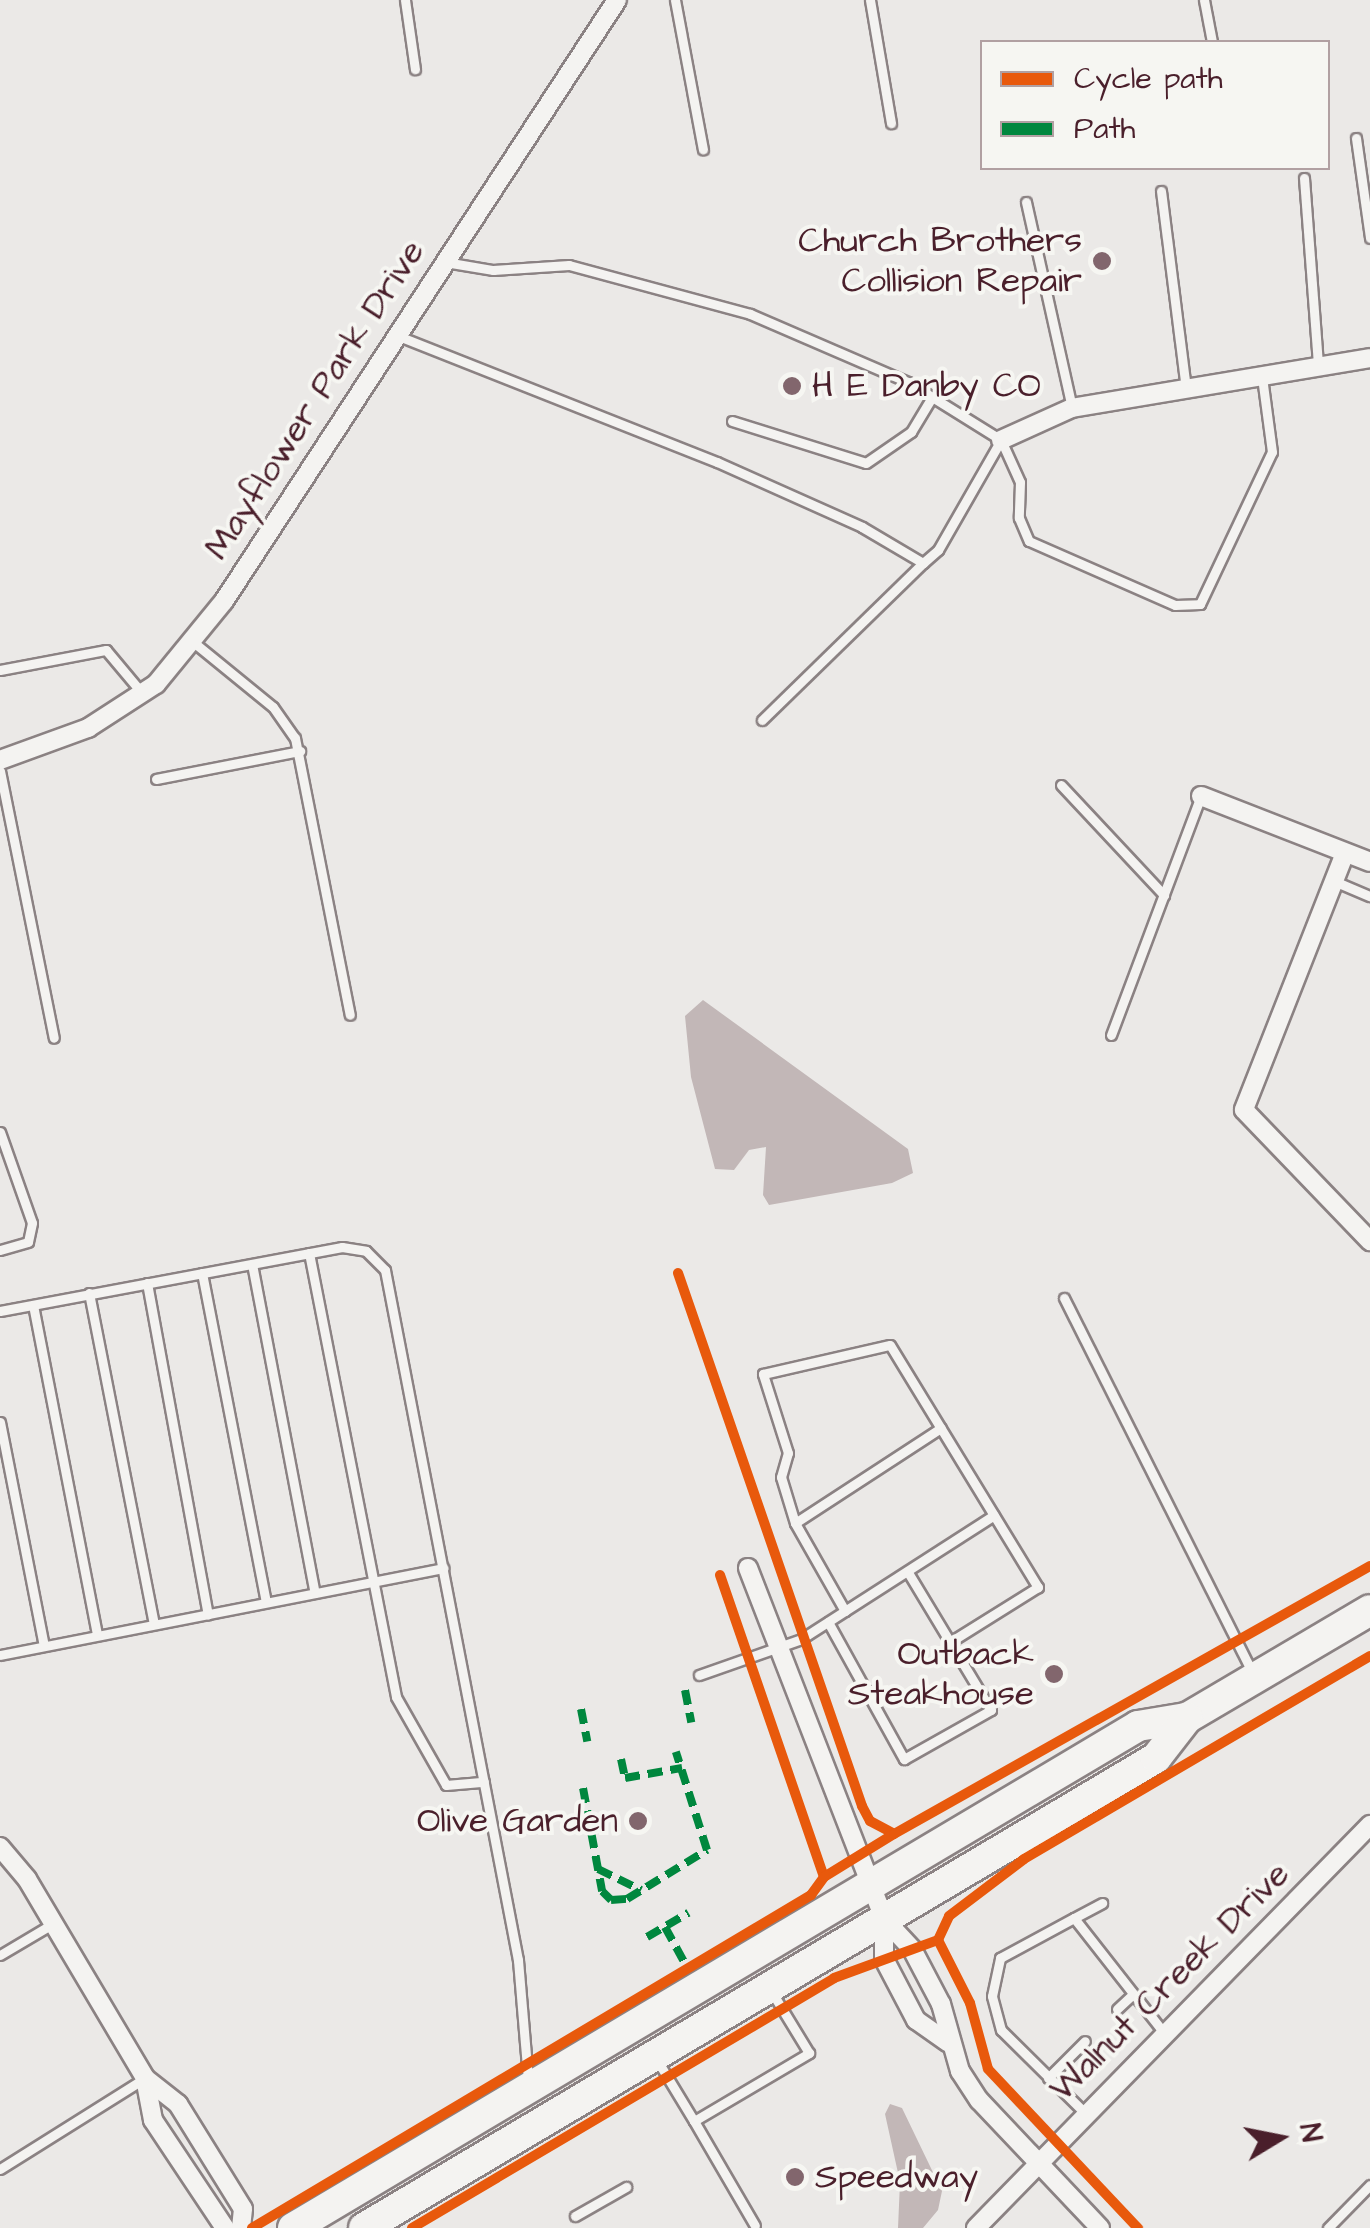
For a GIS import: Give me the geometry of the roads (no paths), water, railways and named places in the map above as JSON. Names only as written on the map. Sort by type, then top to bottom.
[{"type":"main road","points":[[292,2228],[1138,1726],[1186,1718],[1370,1610]]},
{"type":"main road","points":[[364,2228],[1156,1758],[1186,1718]]},
{"type":"street","name":"Mayflower Park Drive","points":[[0,760],[88,728],[142,693],[192,641],[617,0]]},
{"type":"street","points":[[1001,440],[1072,408],[1370,358]]},
{"type":"street","points":[[1201,796],[1370,862]]},
{"type":"street","points":[[1345,852],[1244,1110],[1370,1241]]},
{"type":"street","points":[[748,1568],[870,1886],[884,1919],[912,1949],[942,2004],[948,2042],[979,2100],[1100,2228]]},
{"type":"street","name":"Walnut Creek Drive","points":[[976,2228],[1370,1825]]},
{"type":"street","points":[[0,1847],[54,1923],[145,2078],[154,2120],[225,2228]]},
{"type":"street","points":[[884,1919],[884,1959],[916,2020],[948,2042]]},
{"type":"street","points":[[145,2078],[178,2104],[243,2209],[241,2228]]},
{"type":"lane","points":[[405,0],[415,69]]},
{"type":"lane","points":[[675,0],[704,148]]},
{"type":"lane","points":[[870,0],[891,123]]},
{"type":"lane","points":[[1204,0],[1212,40]]},
{"type":"lane","points":[[1356,138],[1370,238]]},
{"type":"lane","points":[[1304,178],[1318,364]]},
{"type":"lane","points":[[1161,191],[1186,388]]},
{"type":"lane","points":[[1026,202],[1072,408]]},
{"type":"lane","points":[[442,262],[492,270],[569,265],[750,314],[932,396],[1001,440],[1020,482],[1019,518],[1028,541],[1175,605],[1200,604],[1272,452],[1262,375]]},
{"type":"lane","points":[[396,335],[717,462],[862,527],[923,564]]},
{"type":"lane","points":[[732,422],[866,464],[911,432],[932,396]]},
{"type":"lane","points":[[762,720],[938,550],[1001,440]]},
{"type":"lane","points":[[192,641],[274,706],[300,751],[350,1015]]},
{"type":"lane","points":[[0,670],[106,650],[142,693]]},
{"type":"lane","points":[[156,778],[300,751]]},
{"type":"lane","points":[[0,770],[54,1038]]},
{"type":"lane","points":[[1060,785],[1164,895]]},
{"type":"lane","points":[[1111,1035],[1201,796]]},
{"type":"lane","points":[[1334,881],[1370,896]]},
{"type":"lane","points":[[0,1132],[32,1223],[28,1242],[0,1250]]},
{"type":"lane","points":[[0,1311],[309,1253],[358,1248],[388,1277],[523,1991],[528,2088]]},
{"type":"lane","points":[[309,1253],[369,1582],[396,1696],[424,1754],[446,1784],[484,1782]]},
{"type":"lane","points":[[252,1264],[315,1593]]},
{"type":"lane","points":[[202,1273],[266,1602]]},
{"type":"lane","points":[[147,1284],[208,1614]]},
{"type":"lane","points":[[89,1293],[154,1624]]},
{"type":"lane","points":[[1064,1298],[1256,1678]]},
{"type":"lane","points":[[32,1304],[97,1636]]},
{"type":"lane","points":[[845,1611],[795,1523],[781,1477],[788,1453],[763,1374],[890,1345],[1038,1587],[950,1642]]},
{"type":"lane","points":[[0,1422],[44,1646]]},
{"type":"lane","points":[[795,1523],[941,1428]]},
{"type":"lane","points":[[699,1675],[778,1648],[828,1622],[994,1515]]},
{"type":"lane","points":[[0,1654],[444,1568]]},
{"type":"lane","points":[[828,1622],[904,1759],[991,1710],[907,1571]]},
{"type":"lane","points":[[1085,2113],[1001,2030],[993,1971],[1012,1950],[1102,1903]]},
{"type":"lane","points":[[1074,1918],[1165,2034]]},
{"type":"lane","points":[[0,1956],[54,1923]]},
{"type":"lane","points":[[694,2121],[808,2053],[769,1987]]},
{"type":"lane","points":[[1117,2009],[1134,1994]]},
{"type":"lane","points":[[1048,2078],[1085,2041]]},
{"type":"lane","points":[[654,2055],[755,2226]]},
{"type":"lane","points":[[0,2169],[145,2078]]},
{"type":"lane","points":[[1328,2228],[1370,2185]]},
{"type":"lane","points":[[575,2216],[626,2187]]},
{"type":"place","name":"Church Brothers Collision Repair","points":[[1102,261]]},
{"type":"place","name":"H E Danby CO","points":[[792,386]]},
{"type":"place","name":"Outback Steakhouse","points":[[1054,1674]]},
{"type":"place","name":"Olive Garden","points":[[638,1821]]},
{"type":"place","name":"Speedway","points":[[795,2177]]}]
